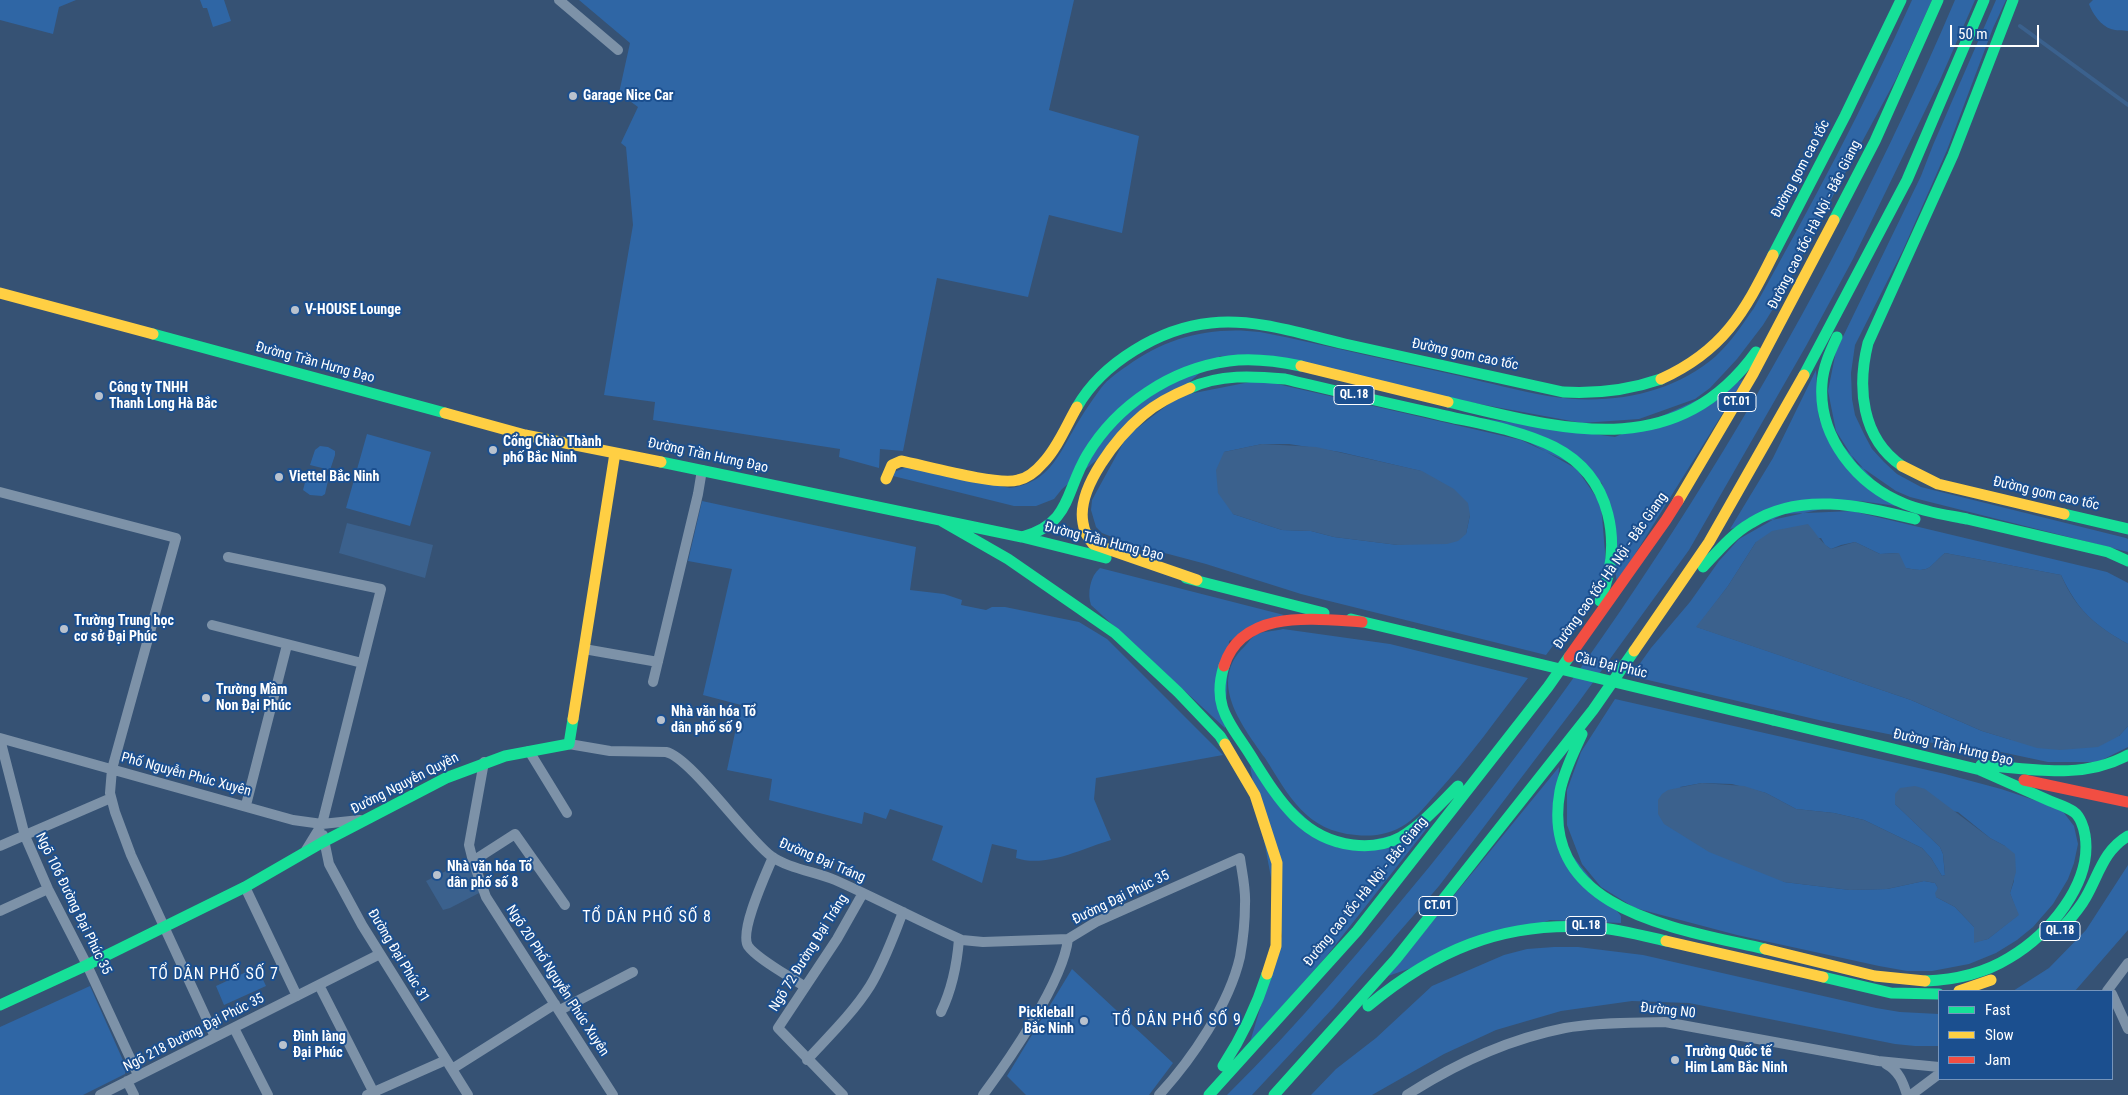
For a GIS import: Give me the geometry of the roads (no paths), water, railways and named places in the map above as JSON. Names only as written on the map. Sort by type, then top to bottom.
[{"type":"main road","name":"Đường gom cao tốc","points":[[886,479],[892,465],[901,461],[1001,482],[1012,482],[1028,477],[1041,467],[1048,457],[1080,401],[1111,368],[1144,345],[1185,329],[1209,323],[1270,327],[1563,392],[1609,393],[1642,386],[1670,375],[1710,350],[1743,312],[1845,118],[1901,0]]},
{"type":"main road","name":"Đường cao tốc Hà Nội - Bắc Giang","points":[[1209,1095],[1357,931],[1548,687],[1666,520],[1714,441],[1800,288],[1875,141],[1938,0]]},
{"type":"main road","name":"CT.01","points":[[1274,1095],[1396,959],[1593,710],[1625,666],[1725,515],[1825,338],[1907,180],[1984,0]]},
{"type":"main road","name":"Đường gom cao tốc","points":[[2013,0],[1953,155],[1868,343],[1861,367],[1861,396],[1869,423],[1886,452],[1894,461],[1916,474],[1938,484],[2128,529]]},
{"type":"main road","points":[[1022,537],[1041,531],[1060,515],[1067,504],[1079,468],[1095,442],[1137,400],[1159,385],[1179,375],[1227,361],[1269,361],[1298,365],[1529,421],[1572,429],[1593,431],[1632,429],[1663,421],[1692,409],[1731,380],[1756,353],[1867,142],[1894,98]]},
{"type":"main road","points":[[1907,180],[1828,360],[1822,391],[1822,402],[1827,425],[1837,448],[1852,468],[1871,487],[1899,502],[2108,552],[2128,562]]},
{"type":"main road","name":"Đường Trần Hưng Đạo","points":[[0,292],[525,435],[1022,537],[1414,634]]},
{"type":"main road","name":"QL.18","points":[[1197,580],[1098,547],[1086,536],[1081,520],[1084,501],[1094,476],[1117,440],[1150,410],[1188,388],[1229,378],[1271,377],[1527,436],[1558,450],[1581,467],[1593,482],[1602,499],[1612,530],[1612,558],[1606,588],[1598,605],[1548,687]]},
{"type":"main road","points":[[569,744],[615,454]]},
{"type":"main road","points":[[1625,666],[1673,612],[1715,553],[1743,528],[1775,511],[1800,505],[1830,502],[1884,511],[1959,530]]},
{"type":"main road","points":[[940,520],[1008,559],[1115,633],[1178,692],[1220,736],[1255,795],[1277,863],[1276,946],[1257,1005],[1238,1043],[1222,1067],[1197,1095]]},
{"type":"main road","points":[[1362,622],[1305,619],[1260,626],[1249,632],[1233,648],[1220,677],[1218,694],[1223,713],[1231,728],[1284,804],[1298,821],[1309,830],[1335,841],[1356,845],[1377,845],[1403,836],[1436,808],[1525,717]]},
{"type":"main road","name":"Cầu Đại Phúc","points":[[1414,634],[1773,720]]},
{"type":"main road","points":[[1593,710],[1564,779],[1560,792],[1558,818],[1564,847],[1575,870],[1591,890],[1622,910],[1653,922],[1888,978],[1920,981],[1950,980],[1996,965],[2029,945],[2050,924],[2067,902],[2077,883],[2085,862],[2088,844],[2082,821],[2075,812],[1980,770]]},
{"type":"main road","name":"Đường Trần Hưng Đạo","points":[[1773,720],[1949,763],[2128,802]]},
{"type":"main road","name":"Đường Nguyễn Quyền","points":[[0,1005],[87,966],[245,887],[366,819],[446,778],[484,762],[569,744]]},
{"type":"main road","points":[[1949,763],[2082,771],[2106,767],[2128,755]]},
{"type":"main road","name":"QL.18","points":[[2054,937],[2081,905],[2102,862],[2113,848],[2128,836]]},
{"type":"main road","points":[[2113,848],[2128,843]]},
{"type":"main road","name":"QL.18","points":[[1285,1095],[1365,1010],[1395,982],[1416,968],[1460,948],[1495,935],[1524,928],[1559,926],[1608,928],[1665,939],[1883,991],[1906,995],[1938,994]]},
{"type":"main road","points":[[1962,990],[2000,976]]},
{"type":"street","points":[[559,0],[618,50]]},
{"type":"street","points":[[653,682],[698,494],[702,470]]},
{"type":"street","points":[[0,492],[176,538],[112,769],[111,798],[131,855],[215,1037]]},
{"type":"street","points":[[228,557],[381,589],[322,824],[303,855]]},
{"type":"street","points":[[212,625],[362,663]]},
{"type":"street","points":[[246,805],[287,645]]},
{"type":"street","points":[[584,649],[658,662]]},
{"type":"street","name":"Phố Nguyễn Phúc Xuyên","points":[[0,739],[246,805],[293,820],[322,824],[366,819]]},
{"type":"street","name":"Ngõ 106 Đường Đại Phúc 35","points":[[0,739],[25,836],[48,889],[87,966],[138,1075]]},
{"type":"street","name":"Đường Đại Tráng","points":[[569,744],[610,751],[672,753],[688,767],[738,823],[773,857],[833,879],[959,939],[976,942],[1068,939]]},
{"type":"street","points":[[529,751],[567,813]]},
{"type":"street","name":"Ngõ 20 Phố Nguyễn Phúc Xuyên","points":[[484,762],[469,845],[486,897],[614,1095]]},
{"type":"street","points":[[0,846],[111,798]]},
{"type":"street","name":"Đường Đại Phúc 31","points":[[322,824],[329,864],[380,954],[468,1095]]},
{"type":"street","points":[[473,861],[515,834],[565,905]]},
{"type":"street","points":[[773,857],[749,919],[746,935],[747,945],[756,954],[805,987]]},
{"type":"street","name":"Đường Đại Phúc 35","points":[[983,1095],[1045,999],[1062,960],[1068,939],[1096,922],[1240,858],[1246,902],[1240,956],[1233,980],[1210,1024],[1174,1078],[1159,1095]]},
{"type":"street","points":[[245,887],[297,996]]},
{"type":"street","points":[[0,911],[48,889]]},
{"type":"street","name":"Ngõ 72 Đường Đại Tráng","points":[[807,1060],[778,1028],[837,939],[863,894]]},
{"type":"street","points":[[843,1095],[807,1060],[835,1030],[869,987],[889,950],[903,912]]},
{"type":"street","points":[[941,1012],[950,994],[957,962],[959,939]]},
{"type":"street","name":"Ngõ 218 Đường Đại Phúc 35","points":[[100,1095],[380,954]]},
{"type":"street","points":[[2111,990],[2128,963]]},
{"type":"street","points":[[452,1069],[558,1007],[634,972]]},
{"type":"street","points":[[319,985],[372,1094],[446,1060]]},
{"type":"street","points":[[2113,997],[2128,1029]]},
{"type":"street","name":"Đường N0","points":[[1406,1095],[1444,1072],[1522,1039],[1566,1028],[1634,1021],[1665,1022],[1878,1061],[1938,1067]]},
{"type":"street","points":[[234,1028],[268,1095]]},
{"type":"street","points":[[1878,1061],[1897,1073],[1903,1081],[1907,1095]]},
{"type":"street","points":[[1911,1095],[1938,1075]]},
{"type":"street","points":[[127,1082],[134,1095]]},
{"type":"waterway","points":[[2020,26],[2128,105]]},
{"type":"place","name":"Garage Nice Car","points":[[573,96]]},
{"type":"place","name":"V-HOUSE Lounge","points":[[295,310]]},
{"type":"place","name":"Công ty TNHH Thanh Long Hà Bắc","points":[[99,396]]},
{"type":"place","name":"Cổng Chào Thành phố Bắc Ninh","points":[[493,450]]},
{"type":"place","name":"Viettel Bắc Ninh","points":[[279,477]]},
{"type":"place","name":"Trường Trung học cơ sở Đại Phúc","points":[[64,629]]},
{"type":"place","name":"Trường Mầm Non Đại Phúc","points":[[206,698]]},
{"type":"place","name":"Nhà văn hóa Tổ dân phố số 9","points":[[661,720]]},
{"type":"place","name":"Nhà văn hóa Tổ dân phố số 8","points":[[437,875]]},
{"type":"place","name":"Pickleball Bắc Ninh","points":[[1084,1021]]},
{"type":"place","name":"Đình làng Đại Phúc","points":[[283,1045]]},
{"type":"place","name":"Trường Quốc tế Him Lam Bắc Ninh","points":[[1675,1060]]},
{"type":"district","name":"TỔ DÂN PHỐ SỐ 8","points":[[647,918]]},
{"type":"district","name":"TỔ DÂN PHỐ SỐ 7","points":[[214,975]]},
{"type":"district","name":"TỔ DÂN PHỐ SỐ 9","points":[[1177,1021]]}]
